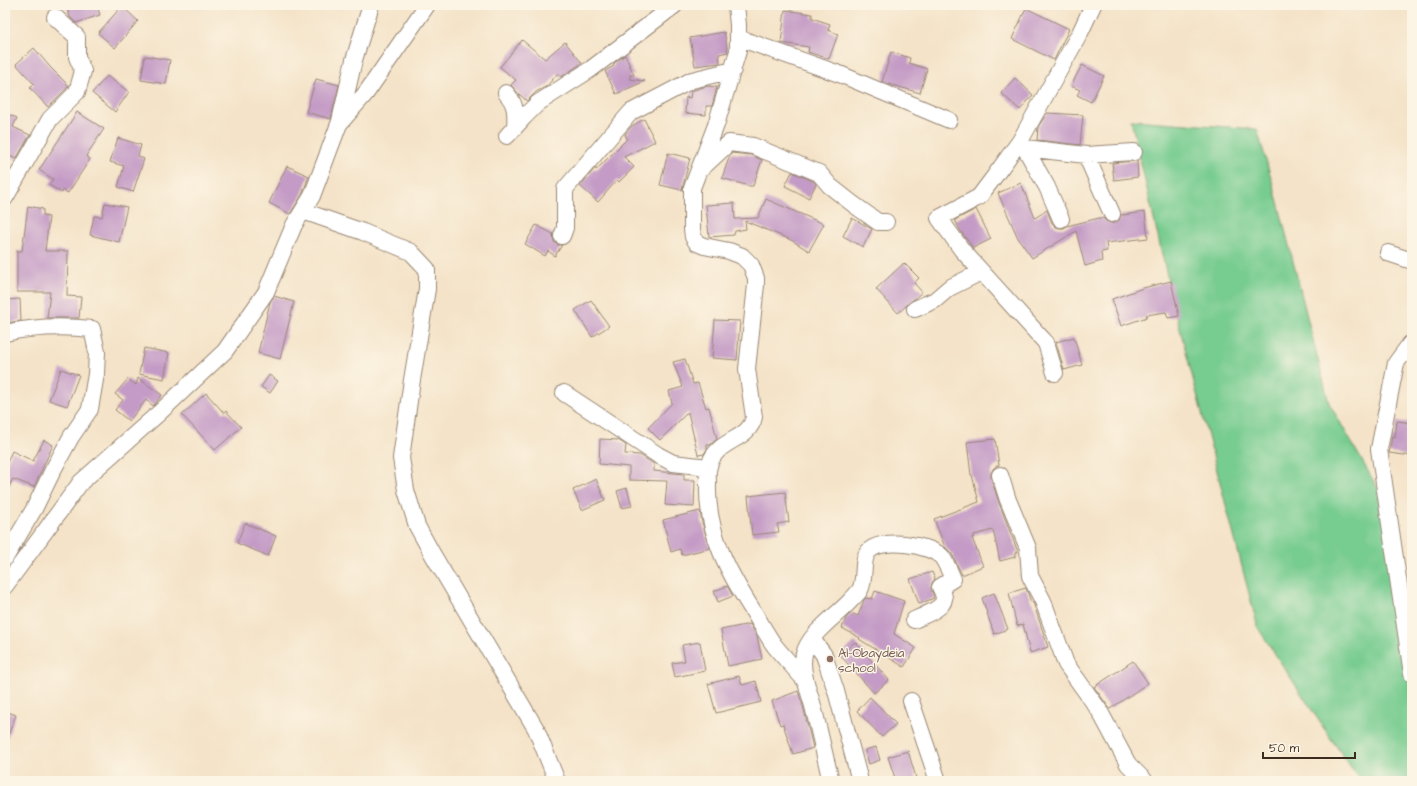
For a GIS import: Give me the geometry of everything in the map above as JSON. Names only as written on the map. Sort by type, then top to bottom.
[{"type":"street","points":[[5,586],[81,482],[159,413],[225,351],[266,292],[294,225],[312,196],[339,124],[354,60],[371,5]]},
{"type":"street","points":[[339,124],[375,81],[427,5]]},
{"type":"street","points":[[506,93],[512,99],[516,109],[511,132],[538,103],[591,69],[675,5]]},
{"type":"street","points":[[736,5],[738,51],[716,125],[692,188],[693,237],[697,243],[704,246],[729,251],[742,256],[751,265],[756,278],[756,292],[747,369],[754,417],[752,425],[745,433],[718,450],[713,455],[708,467],[707,491],[710,522],[723,560],[740,591],[774,645],[806,682]]},
{"type":"street","points":[[1055,373],[1046,342],[962,250],[939,218],[979,197],[1021,147],[1093,5]]},
{"type":"street","points":[[5,198],[50,119],[77,92],[83,71],[77,57],[77,37],[55,17]]},
{"type":"street","points":[[738,38],[842,75],[949,120]]},
{"type":"street","points":[[562,236],[565,228],[563,191],[631,112],[692,80],[733,70]]},
{"type":"street","points":[[698,171],[729,143],[753,146],[819,173],[830,186],[853,204],[878,222],[886,222]]},
{"type":"street","points":[[1021,147],[1086,155],[1134,152]]},
{"type":"street","points":[[1021,147],[1047,187],[1061,219]]},
{"type":"street","points":[[1086,155],[1112,214]]},
{"type":"street","points":[[303,211],[363,232],[411,252],[427,269],[427,290],[401,458],[406,490],[417,526],[536,729],[557,781]]},
{"type":"street","points":[[1388,253],[1412,261]]},
{"type":"street","points":[[915,309],[935,300],[949,288],[981,272]]},
{"type":"street","points":[[5,333],[23,329],[55,327],[92,329],[97,352],[96,374],[90,409],[71,437],[34,509],[5,558]]},
{"type":"street","points":[[1412,344],[1410,344],[1396,363],[1379,449],[1412,674]]},
{"type":"street","points":[[564,393],[658,455],[673,463],[708,467]]},
{"type":"street","points":[[1000,475],[1008,500],[1028,548],[1030,576],[1043,601],[1066,664],[1099,710],[1128,764],[1145,781]]},
{"type":"street","points":[[831,781],[814,708],[806,682],[804,654],[812,639],[851,601],[860,589],[866,557],[868,551],[874,547],[884,544],[915,546],[930,549],[941,557],[953,579],[940,587],[944,594],[942,606],[914,620]]},
{"type":"street","points":[[812,639],[824,655],[836,691],[860,781]]},
{"type":"street","points":[[911,701],[938,781]]},
{"type":"green space","points":[[1131,120],[1257,129],[1278,202],[1329,403],[1385,501],[1412,700],[1412,781],[1361,781],[1329,736],[1258,628],[1174,306]]},
{"type":"building","points":[[66,5],[97,5],[100,15],[76,23],[70,17]]},
{"type":"building","points":[[122,6],[138,21],[115,48],[98,33]]},
{"type":"building","points":[[1026,8],[1069,29],[1054,60],[1012,39]]},
{"type":"building","points":[[785,10],[812,14],[812,18],[830,24],[828,30],[838,34],[829,59],[808,52],[809,47],[781,43]]},
{"type":"building","points":[[724,32],[728,52],[719,54],[720,63],[695,66],[690,38]]},
{"type":"building","points":[[522,40],[545,59],[565,42],[582,63],[561,77],[558,73],[547,86],[536,92],[527,101],[511,85],[516,80],[500,67]]},
{"type":"building","points":[[34,48],[69,86],[48,107],[30,88],[34,84],[16,64]]},
{"type":"building","points":[[891,52],[910,58],[909,63],[927,69],[920,93],[882,82]]},
{"type":"building","points":[[625,55],[634,75],[630,75],[630,79],[645,81],[616,94],[605,71],[614,66],[613,64]]},
{"type":"building","points":[[145,56],[170,60],[166,84],[141,80]]},
{"type":"building","points":[[1082,65],[1104,76],[1091,102],[1077,95],[1080,90],[1071,86]]},
{"type":"building","points":[[107,76],[129,92],[115,112],[92,93]]},
{"type":"building","points":[[1015,78],[1033,95],[1020,110],[1001,93]]},
{"type":"building","points":[[316,79],[339,85],[331,119],[306,112]]},
{"type":"building","points":[[707,86],[717,87],[712,106],[706,106],[706,115],[685,113],[686,97],[690,98],[691,91]]},
{"type":"building","points":[[77,112],[104,129],[86,156],[90,159],[68,193],[63,190],[62,193],[49,185],[53,179],[39,170]]},
{"type":"building","points":[[5,113],[17,118],[13,127],[30,135],[16,159],[5,154]]},
{"type":"building","points":[[1047,113],[1083,115],[1080,145],[1037,140],[1038,127]]},
{"type":"building","points":[[644,119],[655,141],[624,157],[634,167],[619,182],[617,180],[598,202],[580,186],[595,168],[596,170],[627,139],[625,134],[632,126]]},
{"type":"building","points":[[118,138],[141,145],[138,156],[144,159],[133,192],[118,187],[124,166],[110,162]]},
{"type":"building","points":[[668,153],[690,158],[682,190],[660,185]]},
{"type":"building","points":[[732,153],[751,155],[762,160],[753,186],[722,178]]},
{"type":"building","points":[[1137,161],[1138,177],[1114,180],[1112,163]]},
{"type":"building","points":[[287,166],[309,176],[302,195],[290,214],[269,203]]},
{"type":"building","points":[[792,172],[813,181],[816,184],[809,198],[785,186]]},
{"type":"building","points":[[1021,183],[1035,218],[1047,210],[1052,223],[1056,227],[1064,228],[1099,218],[1115,223],[1119,220],[1121,215],[1145,212],[1148,238],[1106,243],[1107,251],[1101,252],[1102,261],[1085,266],[1076,231],[1032,258],[1018,238],[998,193]]},
{"type":"building","points":[[766,199],[824,224],[809,251],[791,240],[745,221],[746,229],[735,231],[734,235],[709,237],[706,205],[734,203],[735,219],[758,218]]},
{"type":"building","points":[[105,203],[127,207],[119,242],[90,235],[94,216],[102,217]]},
{"type":"building","points":[[28,206],[43,209],[43,216],[49,217],[45,251],[68,251],[67,296],[81,297],[79,318],[47,318],[50,292],[17,292],[17,251],[22,251]]},
{"type":"building","points":[[976,209],[991,239],[973,248],[960,230],[955,220]]},
{"type":"building","points":[[852,218],[872,229],[863,247],[843,236]]},
{"type":"building","points":[[536,225],[553,234],[554,242],[558,245],[562,245],[555,256],[548,251],[545,256],[525,244]]},
{"type":"building","points":[[904,263],[919,278],[914,283],[922,292],[898,313],[876,289]]},
{"type":"building","points":[[1171,281],[1179,316],[1168,318],[1166,312],[1146,315],[1147,317],[1121,326],[1112,299],[1143,288]]},
{"type":"building","points":[[274,296],[294,302],[280,359],[258,353],[270,302]]},
{"type":"building","points":[[20,299],[21,321],[5,323],[5,300]]},
{"type":"building","points":[[591,300],[609,326],[592,337],[575,310]]},
{"type":"building","points":[[715,320],[740,321],[737,360],[712,358]]},
{"type":"building","points":[[1074,337],[1082,365],[1064,370],[1056,342]]},
{"type":"building","points":[[144,348],[169,353],[164,379],[139,374]]},
{"type":"building","points":[[685,359],[693,384],[698,383],[706,408],[709,407],[717,439],[710,445],[707,445],[707,449],[704,454],[698,455],[688,412],[660,440],[648,428],[672,403],[669,391],[683,387],[673,362]]},
{"type":"building","points":[[61,369],[79,375],[67,406],[49,400]]},
{"type":"building","points":[[269,375],[278,381],[270,393],[261,387]]},
{"type":"building","points":[[138,378],[162,395],[153,406],[146,400],[129,421],[115,410],[123,400],[115,394],[128,379],[136,385]]},
{"type":"building","points":[[206,393],[224,413],[226,411],[241,427],[215,450],[182,415]]},
{"type":"building","points":[[1397,421],[1412,423],[1412,456],[1389,453],[1392,436],[1395,437]]},
{"type":"building","points":[[600,439],[618,440],[626,445],[625,454],[640,455],[654,464],[654,471],[684,474],[684,480],[695,480],[694,507],[665,505],[667,481],[629,480],[629,467],[599,464]]},
{"type":"building","points":[[995,439],[999,465],[993,469],[991,478],[1018,552],[1015,553],[1015,557],[1000,561],[993,530],[974,535],[972,538],[983,566],[962,575],[952,554],[945,547],[934,519],[979,502],[971,475],[967,442]]},
{"type":"building","points":[[44,440],[53,445],[34,487],[13,479],[5,493],[5,467],[12,451],[33,461]]},
{"type":"building","points":[[596,479],[605,500],[582,510],[573,490]]},
{"type":"building","points":[[627,488],[632,506],[622,508],[617,491]]},
{"type":"building","points":[[785,492],[789,522],[777,524],[779,532],[752,535],[748,496]]},
{"type":"building","points":[[700,511],[710,548],[682,555],[680,549],[671,552],[663,520]]},
{"type":"building","points":[[245,523],[276,536],[268,556],[237,543]]},
{"type":"building","points":[[932,572],[935,579],[931,588],[934,598],[919,604],[910,579]]},
{"type":"building","points":[[727,586],[733,596],[718,602],[714,591]]},
{"type":"building","points":[[1026,588],[1031,602],[1033,602],[1048,647],[1030,653],[1023,624],[1017,626],[1009,593]]},
{"type":"building","points":[[875,591],[904,601],[894,634],[916,648],[904,667],[842,628],[846,618],[851,613],[858,616],[864,600],[866,598],[872,599]]},
{"type":"building","points":[[994,593],[1008,629],[994,634],[982,598]]},
{"type":"building","points":[[750,624],[757,636],[762,659],[728,666],[721,630]]},
{"type":"building","points":[[700,642],[705,671],[675,677],[672,663],[685,661],[682,645]]},
{"type":"building","points":[[855,642],[889,680],[874,693],[840,655]]},
{"type":"building","points":[[1133,661],[1148,683],[1110,709],[1094,687]]},
{"type":"building","points":[[739,676],[742,685],[756,681],[761,702],[716,713],[708,684]]},
{"type":"building","points":[[798,691],[813,748],[793,754],[783,724],[780,725],[772,701]]},
{"type":"building","points":[[870,697],[896,724],[882,737],[857,711]]},
{"type":"building","points":[[5,711],[16,715],[6,741],[5,741]]},
{"type":"building","points":[[876,747],[880,760],[869,764],[865,750]]},
{"type":"building","points":[[908,751],[917,781],[896,781],[888,757]]},
{"type":"place","name":"Al-Obaydeia school","points":[[830,659]]}]
